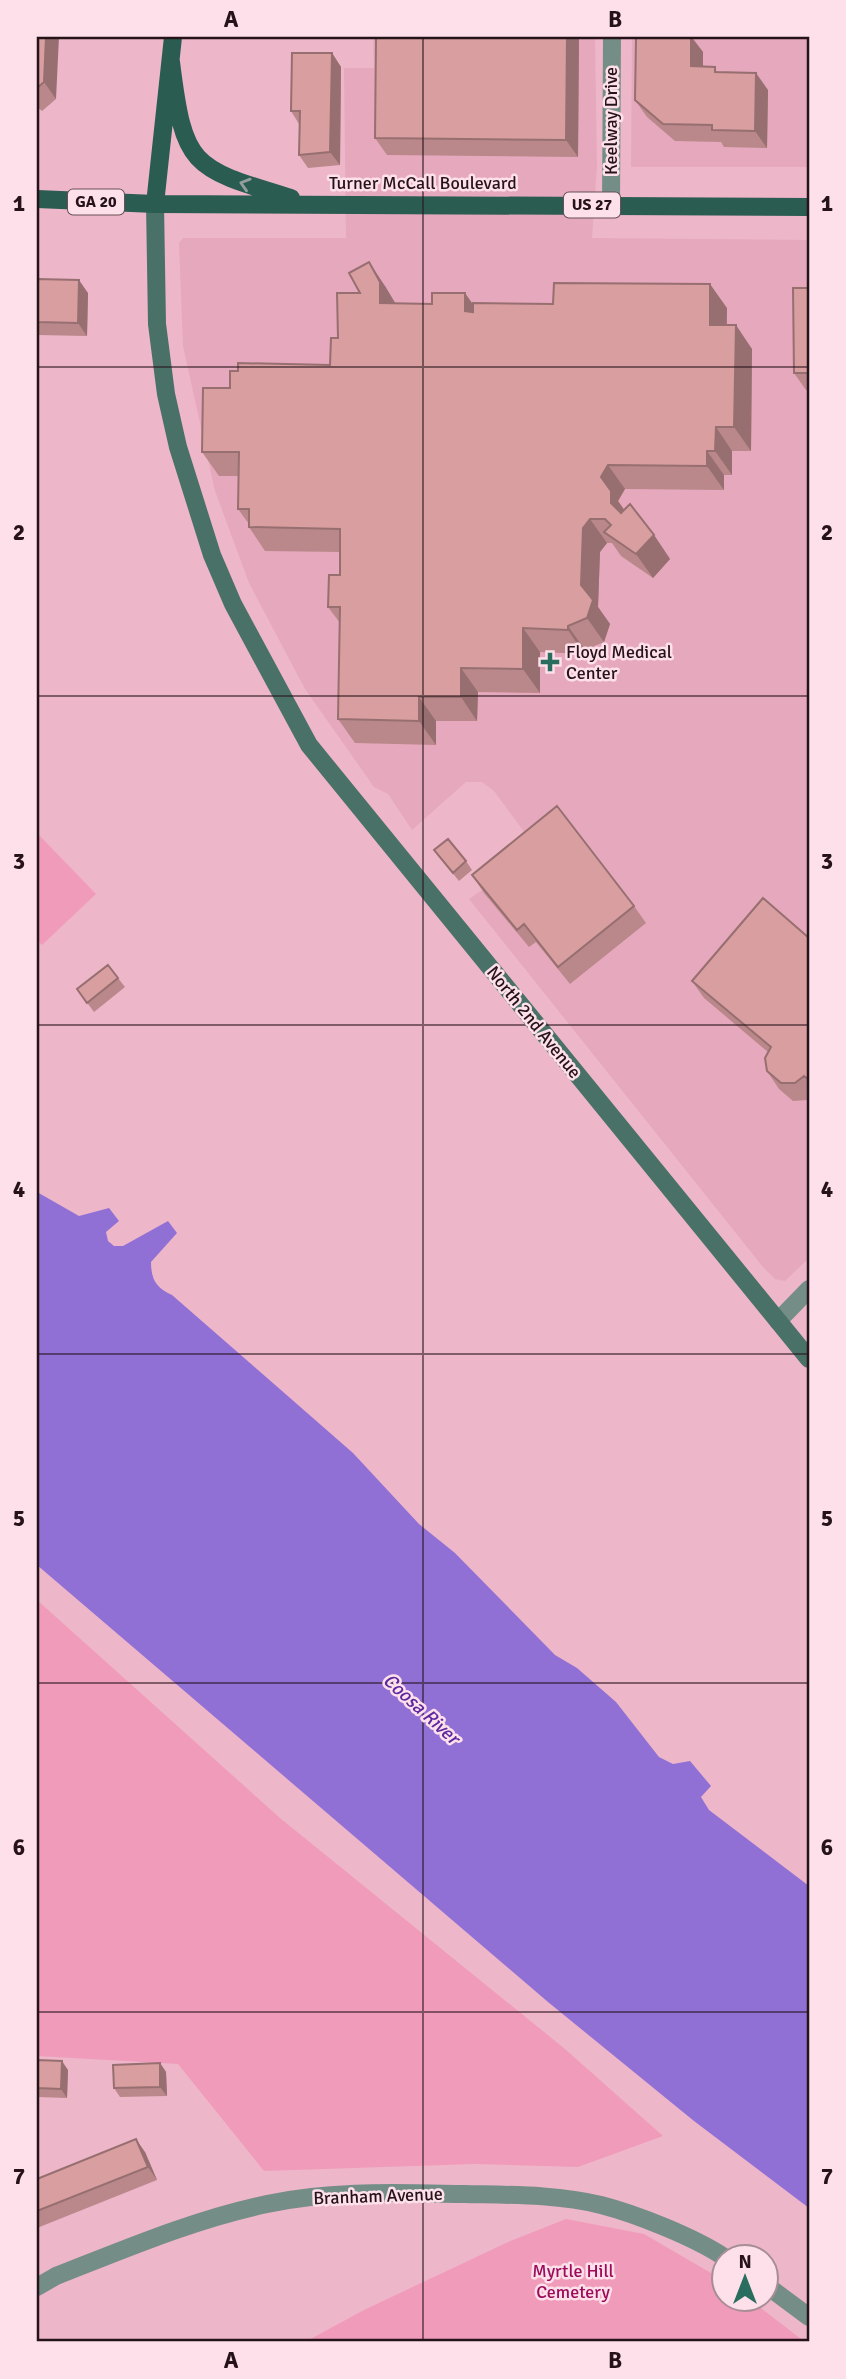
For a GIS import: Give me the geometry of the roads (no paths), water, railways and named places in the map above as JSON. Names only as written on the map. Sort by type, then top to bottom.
[{"type":"main road","name":"US 27","points":[[155,204],[173,37]]},
{"type":"main road","name":"US 27","points":[[170,62],[178,123],[197,159],[228,179],[311,203]]},
{"type":"main road","name":"Turner McCall Boulevard","points":[[37,199],[155,204],[809,207]]},
{"type":"main road","name":"North 2nd Avenue","points":[[155,204],[158,324],[166,394],[178,447],[212,555],[242,624],[273,675],[309,745],[809,1359]]},
{"type":"street","name":"Keelway Drive","points":[[611,205],[612,37]]},
{"type":"street","points":[[778,1321],[809,1289]]},
{"type":"street","name":"Branham Avenue","points":[[37,2287],[80,2267],[228,2213],[321,2196],[503,2195],[581,2202],[603,2206],[684,2237],[710,2250]]},
{"type":"street","points":[[780,2296],[809,2317]]},
{"type":"water","name":"Coosa River","points":[[37,1192],[79,1216],[109,1208],[119,1221],[106,1232],[108,1241],[114,1246],[123,1246],[168,1221],[177,1233],[151,1262],[153,1278],[158,1286],[172,1295],[353,1453],[419,1524],[455,1553],[555,1655],[577,1668],[616,1702],[659,1757],[673,1764],[690,1761],[711,1786],[701,1797],[709,1810],[809,1886],[809,2208],[694,2121],[548,2002],[37,1565]]},
{"type":"place","name":"Floyd Medical Center","points":[[550,662]]},
{"type":"park label","name":"Myrtle Hill Cemetery","points":[[573,2281]]}]
